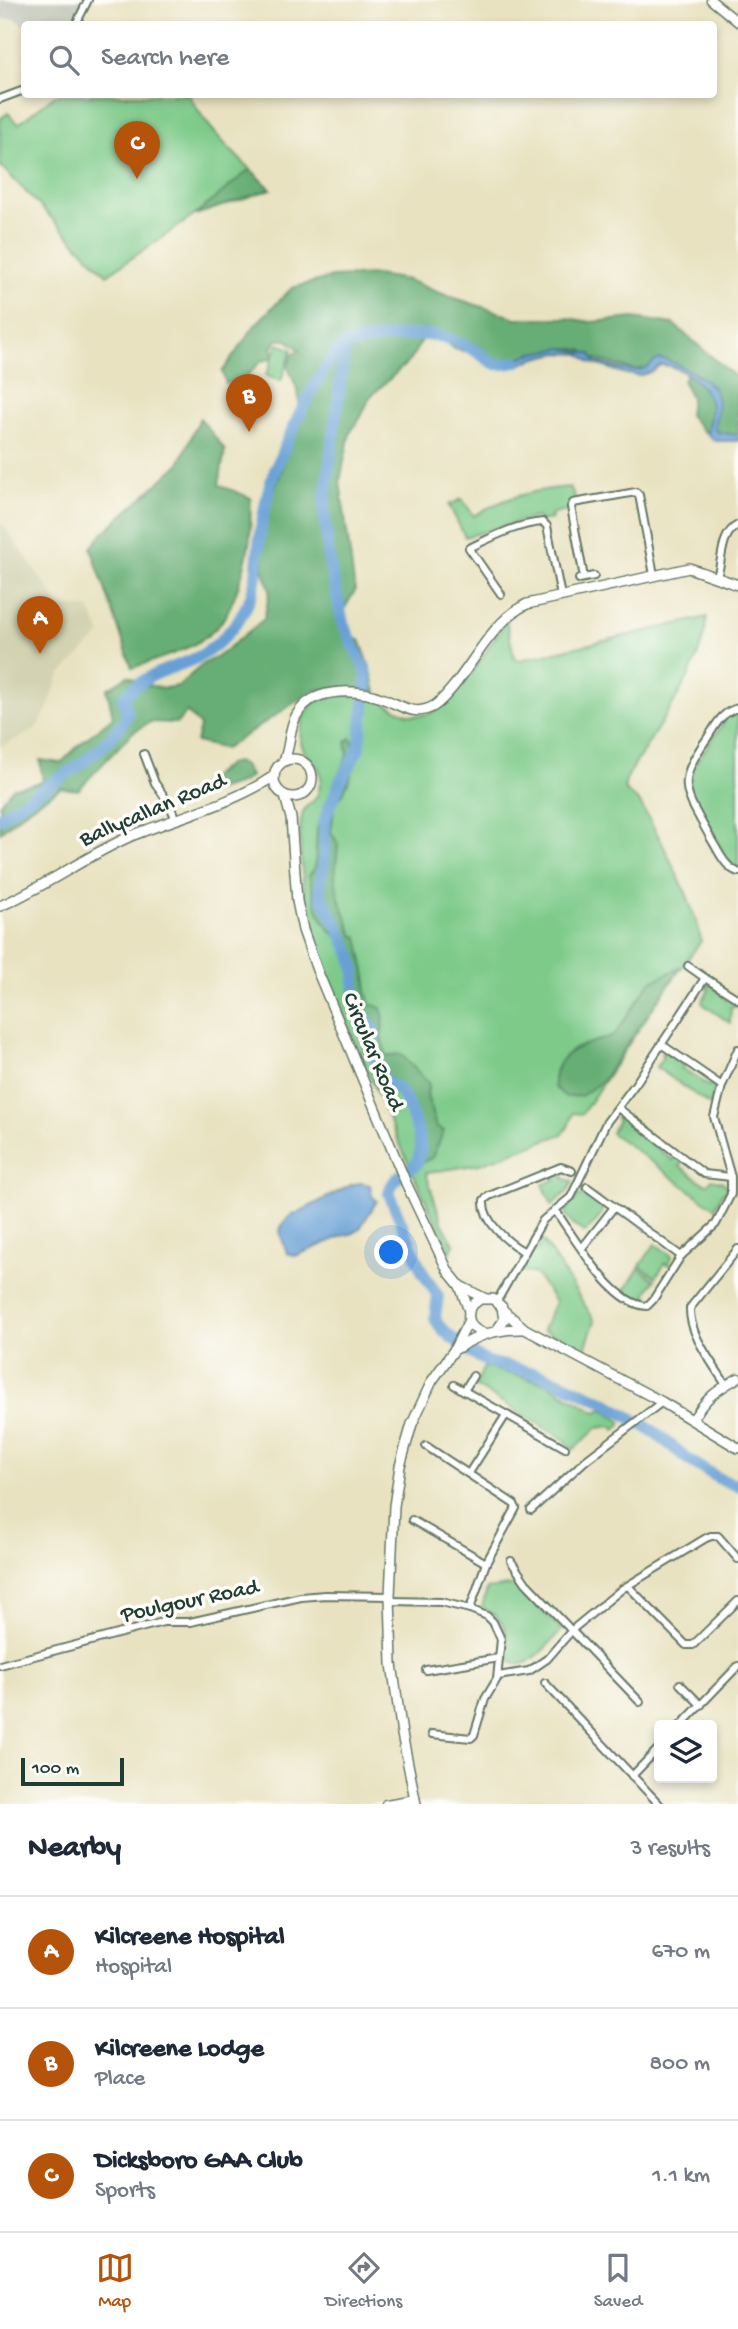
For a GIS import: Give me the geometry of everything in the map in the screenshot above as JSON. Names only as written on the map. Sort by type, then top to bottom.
[{"type":"main road","points":[[303,794],[285,796],[276,788],[274,776],[289,750],[293,724],[300,709],[310,701],[330,693],[353,693],[374,696],[408,710],[431,708],[446,695],[507,616],[527,604],[679,569],[698,570],[738,585]]},
{"type":"main road","name":"Circular Road","points":[[292,818],[312,778],[295,750],[293,724]]},
{"type":"main road","points":[[284,761],[303,762]]},
{"type":"main road","name":"Ballycallan Road","points":[[0,906],[30,894],[128,838],[247,792],[274,776]]},
{"type":"main road","name":"Ballycallan Road","points":[[247,792],[276,788]]},
{"type":"main road","name":"Circular Road","points":[[285,796],[292,818],[294,875],[303,930],[322,983],[399,1167],[448,1271],[460,1286],[467,1320]]},
{"type":"main road","points":[[460,1286],[497,1301],[504,1311],[525,1329],[662,1402],[738,1447]]},
{"type":"main road","points":[[415,1801],[392,1664],[390,1599],[394,1506],[400,1466],[412,1424],[432,1381],[456,1348],[476,1301],[484,1297]]},
{"type":"main road","points":[[497,1330],[502,1324],[504,1311]]},
{"type":"main road","points":[[467,1320],[484,1333]]},
{"type":"main road","points":[[456,1348],[484,1333],[525,1329]]},
{"type":"street","points":[[78,21],[88,0]]},
{"type":"street","points":[[710,0],[738,22]]},
{"type":"street","points":[[0,99],[21,91]]},
{"type":"street","points":[[594,576],[582,579],[571,507],[573,503],[636,492],[639,495],[654,575]]},
{"type":"street","points":[[501,594],[469,548],[509,529],[543,522],[547,526],[561,596]]},
{"type":"street","points":[[717,577],[727,534],[738,525]]},
{"type":"street","points":[[738,708],[726,711],[688,766],[686,781],[692,804],[716,847],[727,865],[738,872]]},
{"type":"street","points":[[144,754],[155,783],[169,803],[176,820]]},
{"type":"street","points":[[688,966],[738,999]]},
{"type":"street","points":[[497,1301],[544,1220],[571,1196],[606,1123],[705,978]]},
{"type":"street","points":[[661,1044],[722,1086]]},
{"type":"street","points":[[555,1210],[606,1283],[638,1306],[647,1306],[681,1255],[716,1224],[731,1194],[731,1177],[714,1117],[722,1086],[738,1049]]},
{"type":"street","points":[[618,1108],[704,1174],[731,1177]]},
{"type":"street","points":[[525,1252],[504,1238],[483,1207],[484,1200],[561,1167],[572,1171]]},
{"type":"street","points":[[587,1187],[681,1255]]},
{"type":"street","points":[[582,1248],[614,1207]]},
{"type":"street","points":[[726,1385],[693,1329],[690,1308],[738,1250]]},
{"type":"street","points":[[464,1391],[474,1376]]},
{"type":"street","points":[[692,1420],[705,1400],[738,1378]]},
{"type":"street","points":[[454,1385],[565,1447]]},
{"type":"street","points":[[531,1510],[538,1501],[627,1427],[662,1402]]},
{"type":"street","points":[[469,1473],[506,1415]]},
{"type":"street","points":[[426,1446],[515,1505],[486,1563],[470,1609],[487,1616],[499,1630],[501,1639],[498,1676],[485,1699],[471,1738],[432,1734]]},
{"type":"street","points":[[412,1520],[486,1563]]},
{"type":"street","points":[[498,1676],[530,1671],[547,1659],[571,1631],[628,1586],[711,1536],[718,1536],[738,1559]]},
{"type":"street","points":[[511,1561],[526,1583],[640,1702]]},
{"type":"street","points":[[628,1586],[687,1645],[692,1645],[738,1601]]},
{"type":"street","name":"Poulgour Road","points":[[0,1665],[163,1622],[190,1622],[301,1597],[326,1595],[440,1602],[470,1609]]},
{"type":"street","points":[[426,1670],[499,1658]]},
{"type":"street","points":[[686,1720],[738,1666]]},
{"type":"street","points":[[545,1683],[659,1804]]},
{"type":"street","points":[[680,1684],[701,1705]]},
{"type":"street","points":[[632,1776],[654,1753]]},
{"type":"street","points":[[386,1804],[415,1801]]},
{"type":"shaded area","points":[[0,0],[85,0],[75,21],[21,21],[21,24],[15,19],[0,19]]},
{"type":"shaded area","points":[[0,523],[60,606],[89,608],[101,634],[60,675],[46,712],[35,730],[0,747]]},
{"type":"green space","points":[[51,98],[191,98],[216,134],[271,189],[195,215],[107,275],[0,165],[0,119],[8,113],[18,124]]},
{"type":"green space","points":[[250,169],[271,189],[195,215]]},
{"type":"green space","points":[[376,275],[408,280],[516,318],[567,318],[591,322],[634,318],[673,324],[738,379],[738,436],[704,432],[689,415],[691,397],[683,382],[687,371],[664,360],[650,367],[634,370],[593,358],[582,350],[567,348],[517,362],[496,363],[474,353],[454,349],[437,334],[422,340],[410,360],[370,397],[350,433],[340,481],[355,591],[346,606],[340,625],[351,639],[360,640],[376,692],[339,688],[312,691],[225,749],[196,742],[200,726],[187,712],[177,723],[150,722],[132,733],[78,790],[61,788],[29,808],[0,832],[0,803],[13,788],[43,782],[40,760],[61,763],[113,717],[107,689],[128,676],[146,685],[165,688],[178,686],[264,619],[270,590],[263,569],[263,543],[270,499],[300,412],[298,391],[288,367],[292,354],[300,350],[287,340],[276,340],[274,346],[271,346],[274,352],[271,359],[261,361],[248,375],[226,384],[222,372],[256,324],[292,288],[332,277]]},
{"type":"green space","points":[[278,344],[292,349],[281,381],[266,376]]},
{"type":"green space","points":[[200,418],[225,450],[219,485],[251,498],[250,537],[243,572],[228,610],[208,636],[177,652],[132,668],[91,548],[102,534],[179,464]]},
{"type":"green space","points":[[570,487],[576,499],[568,510],[551,514],[552,519],[539,521],[538,517],[532,518],[465,537],[449,505],[462,499],[474,516],[520,495]]},
{"type":"green space","points":[[707,617],[692,670],[629,773],[624,789],[640,803],[662,843],[686,893],[701,941],[582,1114],[573,1113],[563,1134],[480,1164],[426,1173],[442,1223],[454,1244],[450,1253],[346,1022],[316,941],[304,886],[300,827],[304,810],[316,797],[321,775],[302,746],[300,734],[303,720],[313,704],[334,695],[375,699],[410,715],[425,715],[434,711],[444,705],[464,684],[506,620],[515,660],[520,660]]},
{"type":"green space","points":[[738,711],[738,869],[727,860],[697,801],[693,801],[689,787],[693,763],[725,721],[724,717]]},
{"type":"green space","points":[[351,738],[359,756],[343,794],[335,803],[331,832],[338,844],[335,877],[338,895],[353,935],[358,937],[367,982],[366,992],[371,1004],[381,1008],[384,1018],[381,1037],[387,1057],[397,1054],[403,1056],[429,1084],[427,1094],[436,1127],[444,1131],[432,1158],[421,1163],[421,1143],[413,1112],[398,1087],[363,1050],[370,1019],[350,998],[349,993],[358,966],[355,956],[326,925],[319,913],[309,875],[315,868],[317,829],[348,754],[346,742]]},
{"type":"green space","points":[[237,762],[245,767],[250,776],[243,782],[182,801],[228,764]]},
{"type":"green space","points":[[681,967],[602,1081],[581,1096],[566,1097],[554,1087],[558,1064],[564,1057],[582,1046],[614,1036],[650,982]]},
{"type":"green space","points":[[708,985],[734,1001],[736,1007],[731,1007],[730,1023],[703,1004],[702,1001],[709,990],[706,987]]},
{"type":"green space","points":[[664,1052],[669,1052],[684,1063],[682,1068],[709,1086],[712,1083],[716,1086],[710,1105],[656,1067]]},
{"type":"green space","points":[[620,1116],[647,1133],[644,1138],[673,1160],[676,1156],[683,1161],[680,1166],[703,1183],[708,1184],[712,1179],[723,1182],[728,1193],[723,1192],[715,1208],[702,1199],[611,1133],[618,1120],[616,1118]]},
{"type":"green space","points":[[560,1170],[564,1179],[573,1181],[568,1191],[552,1205],[543,1184],[555,1180],[552,1173]]},
{"type":"green space","points":[[582,1194],[588,1198],[591,1195],[603,1206],[598,1218],[585,1232],[574,1226],[565,1214],[569,1204]]},
{"type":"green space","points":[[539,1238],[595,1321],[584,1351],[543,1330],[555,1302],[536,1274],[521,1271],[533,1249],[537,1251],[539,1248],[536,1245]]},
{"type":"green space","points":[[655,1244],[672,1256],[669,1265],[665,1263],[656,1277],[640,1266]]},
{"type":"green space","points":[[639,1268],[655,1280],[646,1294],[649,1297],[642,1299],[625,1290]]},
{"type":"green space","points":[[484,1367],[546,1383],[596,1412],[604,1409],[621,1422],[621,1425],[615,1430],[611,1426],[597,1428],[573,1450],[565,1440],[475,1386]]},
{"type":"green space","points":[[515,1585],[562,1630],[536,1657],[521,1664],[514,1663],[508,1656],[506,1632],[501,1622],[482,1607],[487,1589]]},
{"type":"water","points":[[562,348],[591,354],[595,361],[625,370],[643,369],[659,359],[698,375],[715,392],[718,407],[714,427],[718,432],[738,435],[738,441],[715,441],[708,435],[711,408],[705,392],[693,378],[668,366],[660,365],[640,376],[592,363],[580,354],[557,353],[519,365],[500,367],[501,364],[529,354]]},
{"type":"water","points":[[353,1184],[370,1185],[372,1196],[377,1201],[360,1228],[354,1233],[296,1256],[287,1253],[280,1230],[289,1217]]},
{"type":"waterway","points":[[0,818],[87,759],[103,745],[117,731],[128,714],[123,699],[138,684],[204,654],[226,636],[238,621],[254,587],[261,527],[274,472],[313,388],[336,354],[345,346],[363,341],[432,335],[466,346],[497,364],[516,362]]},
{"type":"waterway","points":[[345,345],[324,509],[329,560],[343,623],[366,671],[367,683],[359,748],[340,782],[324,821],[325,855],[320,886],[321,896],[352,957],[355,971],[354,1004],[373,1028],[375,1059],[385,1082],[397,1088],[405,1098],[418,1132],[421,1149],[416,1165],[395,1180],[389,1194],[423,1273],[438,1296],[435,1318],[439,1326],[452,1338],[488,1362],[543,1375],[604,1402],[653,1431],[689,1460],[718,1478],[738,1486]]},
{"type":"place","name":"Dicksboro GAA Club","points":[[137,179]]},
{"type":"place","name":"Kilcreene Lodge","points":[[249,432]]},
{"type":"place","name":"Kilcreene Hospital","points":[[40,654]]}]
